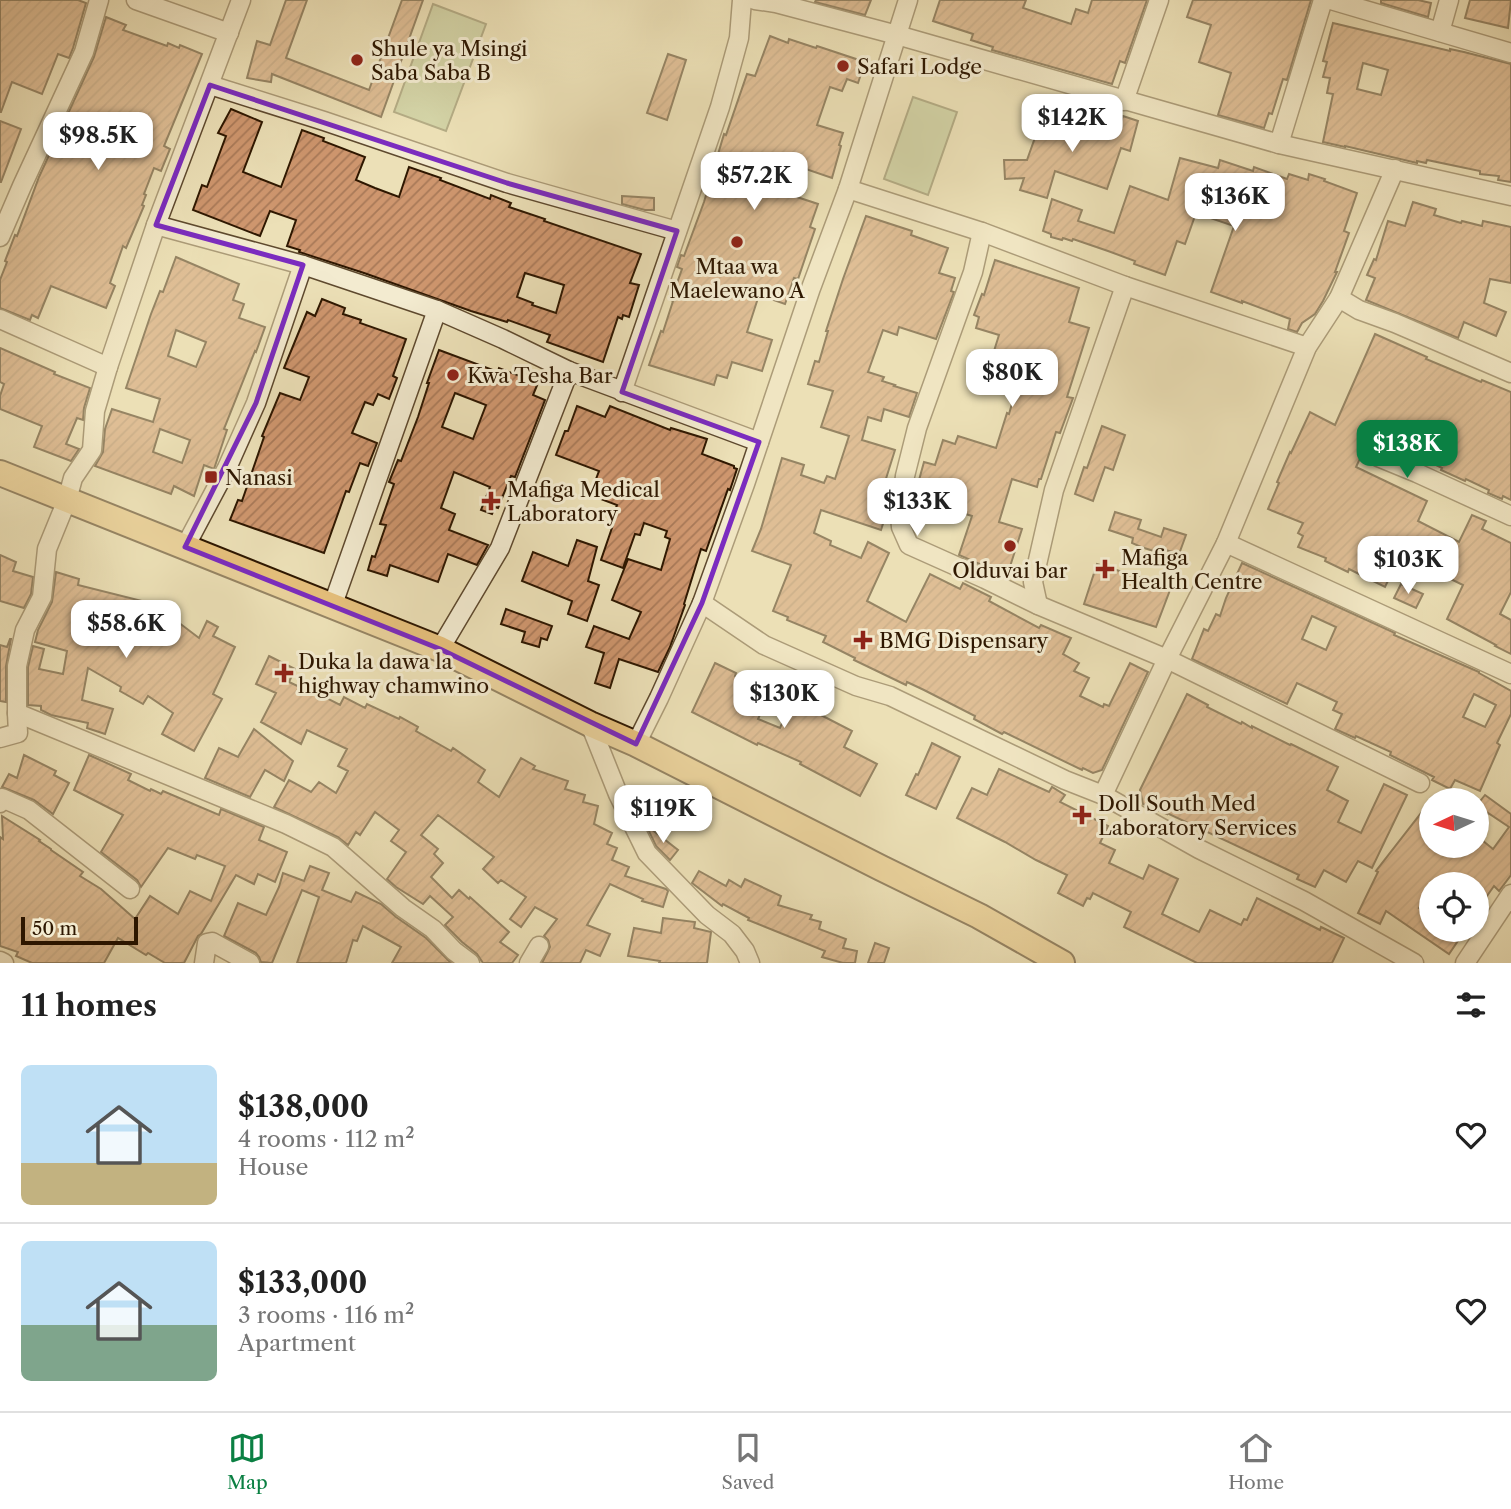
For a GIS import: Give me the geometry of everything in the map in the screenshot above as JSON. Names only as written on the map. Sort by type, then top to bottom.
[{"type":"highway","points":[[0,473],[440,649],[979,916],[1062,963]]},
{"type":"street","points":[[0,237],[84,52],[99,0]]},
{"type":"street","points":[[136,0],[229,33]]},
{"type":"street","points":[[0,738],[19,733],[16,713],[17,666],[25,631],[42,597],[47,549],[73,478],[92,450],[95,411],[108,367],[156,225],[241,0]]},
{"type":"street","points":[[622,391],[720,107],[739,38],[742,0]]},
{"type":"street","points":[[755,0],[776,3],[897,35],[1279,144],[1511,196]]},
{"type":"street","points":[[636,744],[702,603],[848,188],[908,0]]},
{"type":"street","points":[[1124,101],[1159,0]]},
{"type":"street","points":[[1279,144],[1323,0]]},
{"type":"street","points":[[1331,0],[1511,53]]},
{"type":"street","points":[[1440,32],[1449,0]]},
{"type":"street","points":[[210,85],[507,183],[677,230]]},
{"type":"street","points":[[1104,795],[1167,659],[1226,543],[1307,347],[1339,298],[1395,169]]},
{"type":"street","points":[[848,188],[982,232],[1125,286],[1307,347]]},
{"type":"street","points":[[156,225],[303,265],[437,310],[569,371],[759,442]]},
{"type":"street","points":[[982,232],[973,272],[917,428],[905,476],[900,516],[901,527],[909,545],[1038,605],[1167,659],[1420,783]]},
{"type":"street","points":[[186,547],[227,468],[256,403],[303,265]]},
{"type":"street","points":[[1038,605],[1033,582],[1054,489],[1125,286]]},
{"type":"street","points":[[1339,298],[1359,310],[1511,373]]},
{"type":"street","points":[[332,607],[437,310]]},
{"type":"street","points":[[0,319],[108,367]]},
{"type":"street","points":[[440,649],[500,548],[569,371]]},
{"type":"street","points":[[1378,457],[1511,516]]},
{"type":"street","points":[[1226,543],[1511,674]]},
{"type":"street","points":[[702,603],[764,645],[856,686],[890,696],[1065,780],[1104,795],[1199,849],[1304,901],[1414,963]]},
{"type":"street","points":[[16,713],[286,824],[332,847],[403,908],[433,929],[470,963]]},
{"type":"street","points":[[590,724],[618,794],[647,853],[707,915],[732,934],[750,963]]},
{"type":"street","points":[[0,803],[2,798],[29,810],[130,888]]},
{"type":"street","points":[[1465,963],[1511,894]]},
{"type":"street","points":[[204,963],[207,943],[212,942],[250,963]]},
{"type":"street","points":[[529,963],[539,946]]},
{"type":"highlighted area","points":[[210,85],[507,183],[677,231],[622,392],[759,442],[702,603],[636,744],[440,649],[185,547],[256,403],[303,265],[156,225]]},
{"type":"green space","points":[[433,4],[486,24],[446,131],[394,112]]},
{"type":"green space","points":[[913,97],[957,112],[928,195],[884,179]]},
{"type":"building","points":[[0,0],[78,0],[86,3],[69,58],[58,54],[42,94],[12,82],[1,112],[0,112]]},
{"type":"building","points":[[286,0],[307,0],[286,58],[369,90],[402,0],[423,0],[381,117],[272,74],[271,82],[247,78],[257,41],[270,45]]},
{"type":"building","points":[[871,0],[865,15],[815,2]]},
{"type":"building","points":[[940,0],[1026,0],[1023,8],[1071,24],[1076,9],[1088,13],[1092,0],[1147,0],[1125,63],[1120,61],[1112,84],[992,50],[993,47],[971,40],[973,34],[933,21]]},
{"type":"building","points":[[1193,0],[1311,0],[1287,80],[1283,79],[1272,114],[1269,113],[1264,128],[1218,115],[1231,73],[1199,62],[1211,25],[1187,17]]},
{"type":"building","points":[[1381,0],[1418,0],[1431,3],[1428,17],[1381,3]]},
{"type":"building","points":[[1470,0],[1511,0],[1508,28],[1465,18]]},
{"type":"building","points":[[106,17],[126,25],[123,30],[167,46],[168,43],[179,48],[180,45],[202,54],[164,146],[170,149],[161,171],[154,168],[144,194],[144,206],[126,248],[123,246],[110,283],[115,286],[106,308],[51,286],[38,318],[32,315],[30,320],[0,308],[0,280],[39,177],[94,57]]},
{"type":"building","points":[[1333,23],[1511,64],[1511,182],[1498,180],[1499,176],[1480,174],[1480,171],[1427,160],[1426,163],[1417,163],[1323,142],[1333,94],[1327,93],[1330,78],[1323,77],[1327,62],[1323,61]],"holes":[[[1363,63],[1388,70],[1381,95],[1357,89]]]},
{"type":"building","points":[[770,36],[788,43],[789,39],[816,48],[817,46],[865,62],[858,83],[847,79],[842,91],[830,87],[817,125],[843,133],[832,178],[806,169],[797,197],[818,204],[810,227],[815,229],[798,279],[794,278],[785,304],[759,295],[747,332],[772,340],[762,371],[732,362],[727,378],[717,375],[714,385],[649,365],[673,301],[671,300],[682,269],[677,267],[681,255],[684,256],[704,202],[724,134],[726,135],[747,74],[755,76]]},
{"type":"building","points":[[668,54],[686,60],[667,120],[647,113]]},
{"type":"building","points":[[231,109],[262,122],[243,172],[281,187],[302,130],[365,157],[356,180],[399,197],[409,167],[490,199],[491,195],[511,203],[509,207],[545,219],[544,221],[641,254],[630,283],[639,285],[629,317],[618,317],[603,362],[547,342],[550,335],[299,252],[300,250],[287,246],[296,220],[270,211],[260,236],[193,210],[202,185],[207,187],[226,136],[218,133]],"holes":[[[525,273],[564,285],[556,313],[517,297]]]},
{"type":"building","points":[[1052,113],[1067,119],[1066,122],[1096,132],[1101,120],[1119,127],[1123,116],[1138,121],[1130,151],[1121,148],[1107,189],[1055,171],[1047,198],[1020,190],[1024,178],[1005,179],[1004,160],[1027,160],[1042,118],[1049,120]]},
{"type":"building","points":[[0,121],[21,129],[1,182],[0,182]]},
{"type":"building","points":[[1180,158],[1218,168],[1220,160],[1253,171],[1254,167],[1287,179],[1289,174],[1308,180],[1309,174],[1357,193],[1344,231],[1349,233],[1337,272],[1315,314],[1302,323],[1297,332],[1288,329],[1290,319],[1211,292],[1234,226],[1196,213],[1185,244],[1177,241],[1165,275],[1108,251],[1073,239],[1051,237],[1051,234],[1043,231],[1052,199],[1082,210],[1078,221],[1114,233],[1130,186],[1168,200]]},
{"type":"building","points":[[622,196],[654,198],[654,210],[622,204]]},
{"type":"building","points":[[1413,202],[1436,209],[1434,215],[1461,223],[1462,221],[1482,226],[1483,221],[1511,227],[1511,283],[1490,279],[1484,303],[1506,312],[1496,336],[1464,322],[1458,338],[1366,300],[1375,278],[1367,275],[1374,259],[1376,260],[1388,221],[1405,226]]},
{"type":"building","points":[[866,216],[912,231],[911,235],[948,248],[939,273],[955,278],[951,291],[954,292],[936,339],[899,327],[897,335],[883,330],[868,372],[884,377],[882,381],[917,393],[909,417],[884,409],[881,421],[868,417],[862,440],[895,450],[879,501],[889,505],[881,530],[821,510],[814,533],[831,541],[830,545],[861,558],[868,542],[889,553],[867,601],[906,622],[930,574],[960,589],[963,583],[991,597],[989,601],[1039,628],[1041,625],[1071,638],[1063,654],[1079,663],[1074,671],[1089,678],[1080,696],[1103,707],[1104,704],[1109,706],[1130,663],[1148,672],[1102,770],[1093,773],[1083,768],[1082,770],[1004,732],[1002,734],[974,719],[975,716],[924,690],[907,682],[906,685],[854,660],[855,658],[823,642],[826,636],[787,620],[788,617],[773,611],[791,565],[752,551],[782,458],[804,465],[801,475],[824,483],[827,476],[835,479],[849,436],[821,427],[833,391],[808,384],[815,361],[819,362],[826,331]]},
{"type":"building","points":[[176,257],[239,284],[233,300],[244,304],[239,318],[265,327],[224,429],[227,430],[214,469],[204,465],[194,496],[174,486],[171,494],[95,466],[103,452],[105,429],[112,409],[153,422],[160,399],[126,388],[151,314],[160,291],[163,292]],"holes":[[[176,330],[206,342],[196,367],[168,356]],[[160,429],[190,440],[182,463],[153,452]]]},
{"type":"building","points":[[995,260],[1079,288],[1069,322],[1089,328],[1067,397],[1073,398],[1060,433],[1056,432],[1037,487],[1012,479],[999,522],[1022,529],[1007,576],[959,555],[972,516],[914,498],[924,462],[935,465],[943,440],[955,444],[958,436],[996,448],[1007,413],[1009,414],[1020,376],[989,367],[999,335],[976,328],[979,317],[974,315],[982,294],[984,295]]},
{"type":"building","points":[[322,299],[345,308],[343,314],[361,320],[360,323],[406,339],[393,376],[397,378],[389,399],[378,394],[373,405],[365,402],[352,433],[377,443],[368,466],[360,463],[349,492],[346,491],[324,553],[230,520],[238,500],[242,501],[264,437],[262,436],[280,393],[300,400],[309,377],[284,368],[307,312],[315,316]]},
{"type":"building","points":[[1375,334],[1427,357],[1426,359],[1511,392],[1511,500],[1488,493],[1489,490],[1441,470],[1442,468],[1405,449],[1403,454],[1369,439],[1356,467],[1427,501],[1418,521],[1459,542],[1472,515],[1486,521],[1482,529],[1511,543],[1511,592],[1500,614],[1511,620],[1511,654],[1447,619],[1463,585],[1402,552],[1385,587],[1298,547],[1303,536],[1298,533],[1303,523],[1268,509],[1279,483],[1277,482],[1310,412],[1335,425]]},
{"type":"building","points":[[0,348],[90,388],[83,420],[77,418],[66,444],[79,449],[71,461],[34,447],[42,426],[0,409],[4,384],[0,382]]},
{"type":"building","points":[[439,350],[498,372],[499,368],[538,383],[533,395],[545,400],[515,477],[511,476],[498,508],[495,507],[492,514],[481,510],[490,487],[454,472],[441,508],[455,514],[449,530],[488,545],[477,565],[448,554],[438,582],[390,565],[387,576],[368,570],[386,525],[380,524],[394,484],[389,482],[398,460],[401,461],[418,417]],"holes":[[[455,393],[486,405],[473,439],[442,427]]]},
{"type":"building","points":[[577,406],[605,417],[610,406],[670,430],[671,428],[707,439],[702,454],[737,469],[706,551],[701,549],[685,605],[658,672],[619,659],[610,688],[595,683],[604,653],[586,647],[594,626],[629,639],[641,612],[612,600],[628,559],[661,570],[670,539],[665,537],[667,531],[644,523],[640,535],[635,534],[623,568],[601,560],[617,505],[590,495],[599,471],[556,455]]},
{"type":"building","points":[[1102,426],[1125,435],[1113,470],[1105,467],[1093,501],[1075,494]]},
{"type":"building","points":[[1115,512],[1141,520],[1138,529],[1161,537],[1164,528],[1186,535],[1179,554],[1159,548],[1157,552],[1141,547],[1132,543],[1133,538],[1109,530]]},
{"type":"building","points":[[577,540],[597,547],[588,581],[599,585],[587,621],[568,614],[572,601],[522,581],[533,552],[568,566]]},
{"type":"building","points":[[0,555],[16,562],[13,571],[33,577],[31,594],[24,608],[0,601]]},
{"type":"building","points":[[1242,563],[1479,672],[1511,691],[1511,714],[1497,743],[1500,745],[1481,788],[1473,788],[1455,780],[1448,788],[1432,780],[1434,777],[1390,755],[1391,752],[1335,729],[1342,714],[1333,710],[1337,702],[1297,683],[1287,704],[1192,659],[1204,629],[1208,631],[1216,614],[1220,616]],"holes":[[[1312,616],[1336,627],[1326,650],[1302,639]],[[1474,694],[1496,705],[1485,727],[1463,717]]]},
{"type":"building","name":"Mafiga Health Centre","points":[[1097,564],[1170,590],[1156,627],[1084,604]]},
{"type":"building","points":[[56,572],[79,579],[78,585],[142,601],[140,603],[178,622],[199,638],[207,621],[218,627],[213,636],[235,647],[213,694],[222,699],[194,751],[162,734],[173,713],[148,696],[143,704],[120,691],[121,687],[88,668],[82,700],[113,709],[105,734],[87,728],[88,723],[51,715],[41,710],[41,706],[28,705],[28,667],[33,646],[44,649],[39,669],[63,674],[67,651],[35,642],[52,602]]},
{"type":"building","points":[[1401,584],[1423,594],[1416,608],[1394,598]]},
{"type":"building","points":[[506,609],[552,626],[547,640],[541,638],[539,647],[522,642],[525,632],[501,624]]},
{"type":"building","points":[[10,639],[6,666],[6,702],[0,701],[0,645],[7,647]]},
{"type":"building","points":[[269,656],[295,669],[289,682],[340,705],[344,697],[365,708],[367,704],[399,719],[400,717],[418,727],[416,731],[451,751],[453,748],[485,770],[478,782],[499,797],[521,758],[535,766],[533,769],[568,781],[565,789],[585,795],[583,802],[598,806],[594,824],[612,833],[607,844],[617,848],[612,860],[629,867],[625,876],[668,891],[663,907],[642,901],[643,899],[610,884],[587,925],[610,934],[600,956],[586,950],[580,963],[542,963],[550,947],[544,936],[557,919],[535,907],[521,927],[510,919],[526,897],[501,880],[498,883],[483,869],[494,857],[438,815],[421,835],[438,849],[434,854],[443,863],[431,877],[452,898],[459,890],[469,899],[470,897],[509,932],[500,942],[518,955],[512,963],[483,963],[477,954],[445,925],[453,917],[430,896],[423,904],[387,879],[406,852],[391,841],[399,830],[375,812],[360,835],[356,832],[348,845],[338,837],[274,807],[289,780],[311,792],[319,782],[336,793],[348,771],[338,766],[347,749],[307,730],[301,744],[261,722],[276,693],[256,684]]},
{"type":"building","points":[[715,663],[736,673],[735,676],[769,695],[758,719],[780,728],[791,703],[852,731],[844,747],[877,764],[860,796],[800,764],[801,762],[758,743],[757,745],[692,712]]},
{"type":"building","points":[[1187,694],[1241,724],[1242,722],[1252,726],[1338,767],[1327,790],[1348,801],[1338,822],[1361,833],[1384,784],[1407,795],[1372,868],[1358,861],[1346,882],[1324,870],[1315,887],[1297,879],[1299,875],[1143,804],[1140,790]]},
{"type":"building","points":[[254,729],[293,761],[284,781],[265,770],[250,797],[205,778],[219,748],[238,757]]},
{"type":"building","points":[[932,743],[960,757],[936,809],[906,795]]},
{"type":"building","points":[[24,755],[56,771],[54,775],[69,783],[53,814],[34,800],[2,787],[9,774],[17,778]]},
{"type":"building","points":[[89,755],[131,774],[128,780],[150,791],[151,789],[161,794],[163,791],[219,815],[221,809],[264,827],[259,840],[287,852],[275,882],[258,874],[254,884],[236,875],[184,963],[165,963],[118,938],[104,963],[32,963],[16,956],[18,952],[0,946],[2,816],[83,872],[80,876],[101,889],[135,919],[150,896],[178,914],[190,891],[211,901],[225,866],[197,855],[195,859],[168,848],[141,887],[137,880],[101,852],[123,815],[74,790]]},
{"type":"building","points":[[999,769],[1049,792],[1052,787],[1065,795],[1060,802],[1108,826],[1100,843],[1115,850],[1109,863],[1143,879],[1149,865],[1178,879],[1162,914],[1199,932],[1210,910],[1241,925],[1244,919],[1247,920],[1257,898],[1320,930],[1321,927],[1344,938],[1332,963],[1197,963],[1124,927],[1131,912],[1093,893],[1083,906],[1058,893],[1067,875],[957,818],[972,788],[987,795]]},
{"type":"building","points":[[1489,798],[1511,814],[1511,875],[1499,891],[1494,886],[1489,893],[1489,872],[1419,872],[1419,934],[1386,911],[1380,924],[1358,913],[1378,872],[1376,871],[1419,816],[1419,858],[1489,858],[1489,846],[1493,849],[1509,827],[1489,814]]},
{"type":"building","points":[[646,825],[678,850],[670,860],[656,846]]},
{"type":"building","points":[[310,866],[329,873],[322,890],[351,902],[356,892],[381,904],[426,938],[451,963],[392,963],[401,947],[363,926],[357,941],[353,940],[346,963],[297,963],[319,897],[302,890],[272,963],[261,962],[256,953],[224,936],[238,903],[266,915],[283,873],[304,881]]},
{"type":"building","points":[[699,871],[726,886],[729,880],[741,887],[745,879],[781,896],[778,905],[812,915],[810,919],[821,922],[819,929],[846,939],[843,948],[857,951],[855,963],[843,963],[822,957],[825,951],[748,920],[749,918],[723,904],[722,906],[692,883]]},
{"type":"building","points":[[663,918],[695,922],[694,928],[711,932],[707,963],[659,963],[660,961],[628,956],[634,928],[661,933]]},
{"type":"building","points":[[1431,942],[1457,942],[1449,954]]},
{"type":"building","points":[[875,943],[889,948],[884,963],[868,963]]},
{"type":"place","name":"Shule ya Msingi Saba Saba B","points":[[357,60]]},
{"type":"place","name":"Safari Lodge","points":[[843,66]]},
{"type":"place","name":"Mtaa wa Maelewano A","points":[[737,242]]},
{"type":"place","name":"Kwa Tesha Bar","points":[[453,375]]},
{"type":"place","name":"Nanasi","points":[[211,477]]},
{"type":"place","name":"Mafiga Medical Laboratory","points":[[491,501]]},
{"type":"place","name":"Olduvai bar","points":[[1010,546]]},
{"type":"place","name":"Mafiga Health Centre","points":[[1105,569]]},
{"type":"place","name":"BMG Dispensary","points":[[863,640]]},
{"type":"place","name":"Duka la dawa la highway chamwino","points":[[284,673]]},
{"type":"place","name":"Doll South Med Laboratory Services","points":[[1082,815]]}]
